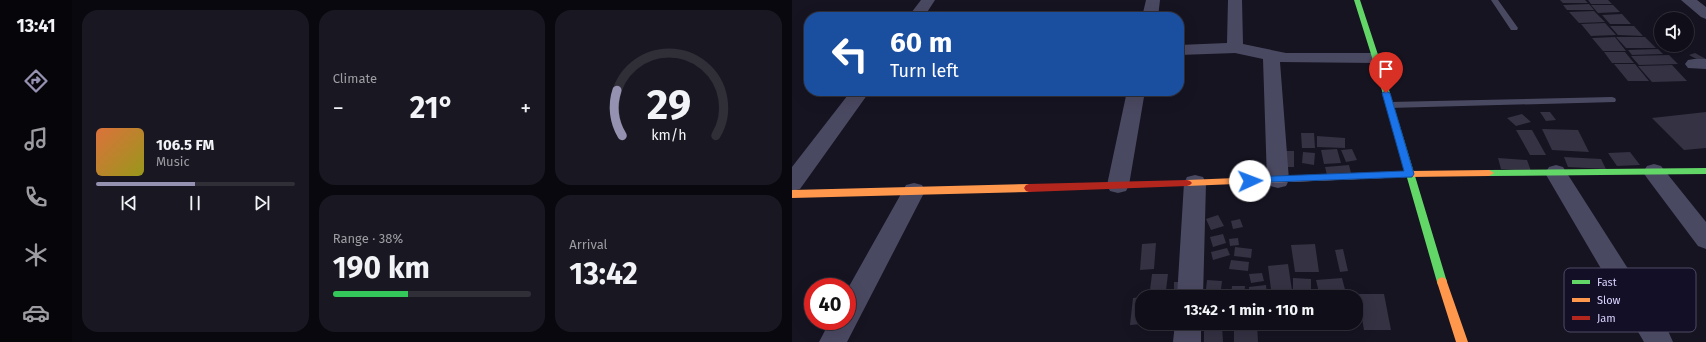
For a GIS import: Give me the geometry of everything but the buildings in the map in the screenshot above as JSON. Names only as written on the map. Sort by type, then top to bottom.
[{"type":"street","points":[[920,12],[928,0]]},
{"type":"street","points":[[1151,12],[1153,0]]},
{"type":"street","points":[[1235,0],[1235,48]]},
{"type":"street","points":[[1357,0],[1376,58],[1420,213],[1462,342]]},
{"type":"street","points":[[1688,0],[1706,14]]},
{"type":"street","points":[[1184,50],[1235,48],[1286,58],[1376,58]]},
{"type":"street","points":[[1271,56],[1278,180]]},
{"type":"street","points":[[792,183],[857,96]]},
{"type":"street","points":[[1118,185],[1135,96]]},
{"type":"street","points":[[792,194],[1195,183],[1409,174],[1706,171]]},
{"type":"street","points":[[1654,172],[1706,239]]},
{"type":"street","points":[[1556,173],[1614,268]]},
{"type":"street","points":[[1190,290],[1195,183]]},
{"type":"street","points":[[856,298],[914,191]]},
{"type":"street","points":[[833,342],[839,330]]},
{"type":"street","points":[[1187,342],[1188,330]]},
{"type":"street","points":[[1653,332],[1659,342]]},
{"type":"lane","points":[[1494,0],[1514,28]]},
{"type":"lane","points":[[1389,105],[1612,100]]},
{"type":"traffic: fast","points":[[1357,0],[1380,70],[1442,282]]},
{"type":"traffic: fast","points":[[1489,173],[1706,171]]},
{"type":"traffic: slow","points":[[1187,183],[1409,174],[1489,173]]},
{"type":"traffic: slow","points":[[792,194],[1029,188]]},
{"type":"traffic: slow","points":[[1442,282],[1462,342]]},
{"type":"traffic: jam","points":[[1029,188],[1187,183]]},
{"type":"route","points":[[1250,181],[1409,174],[1386,93]]}]
